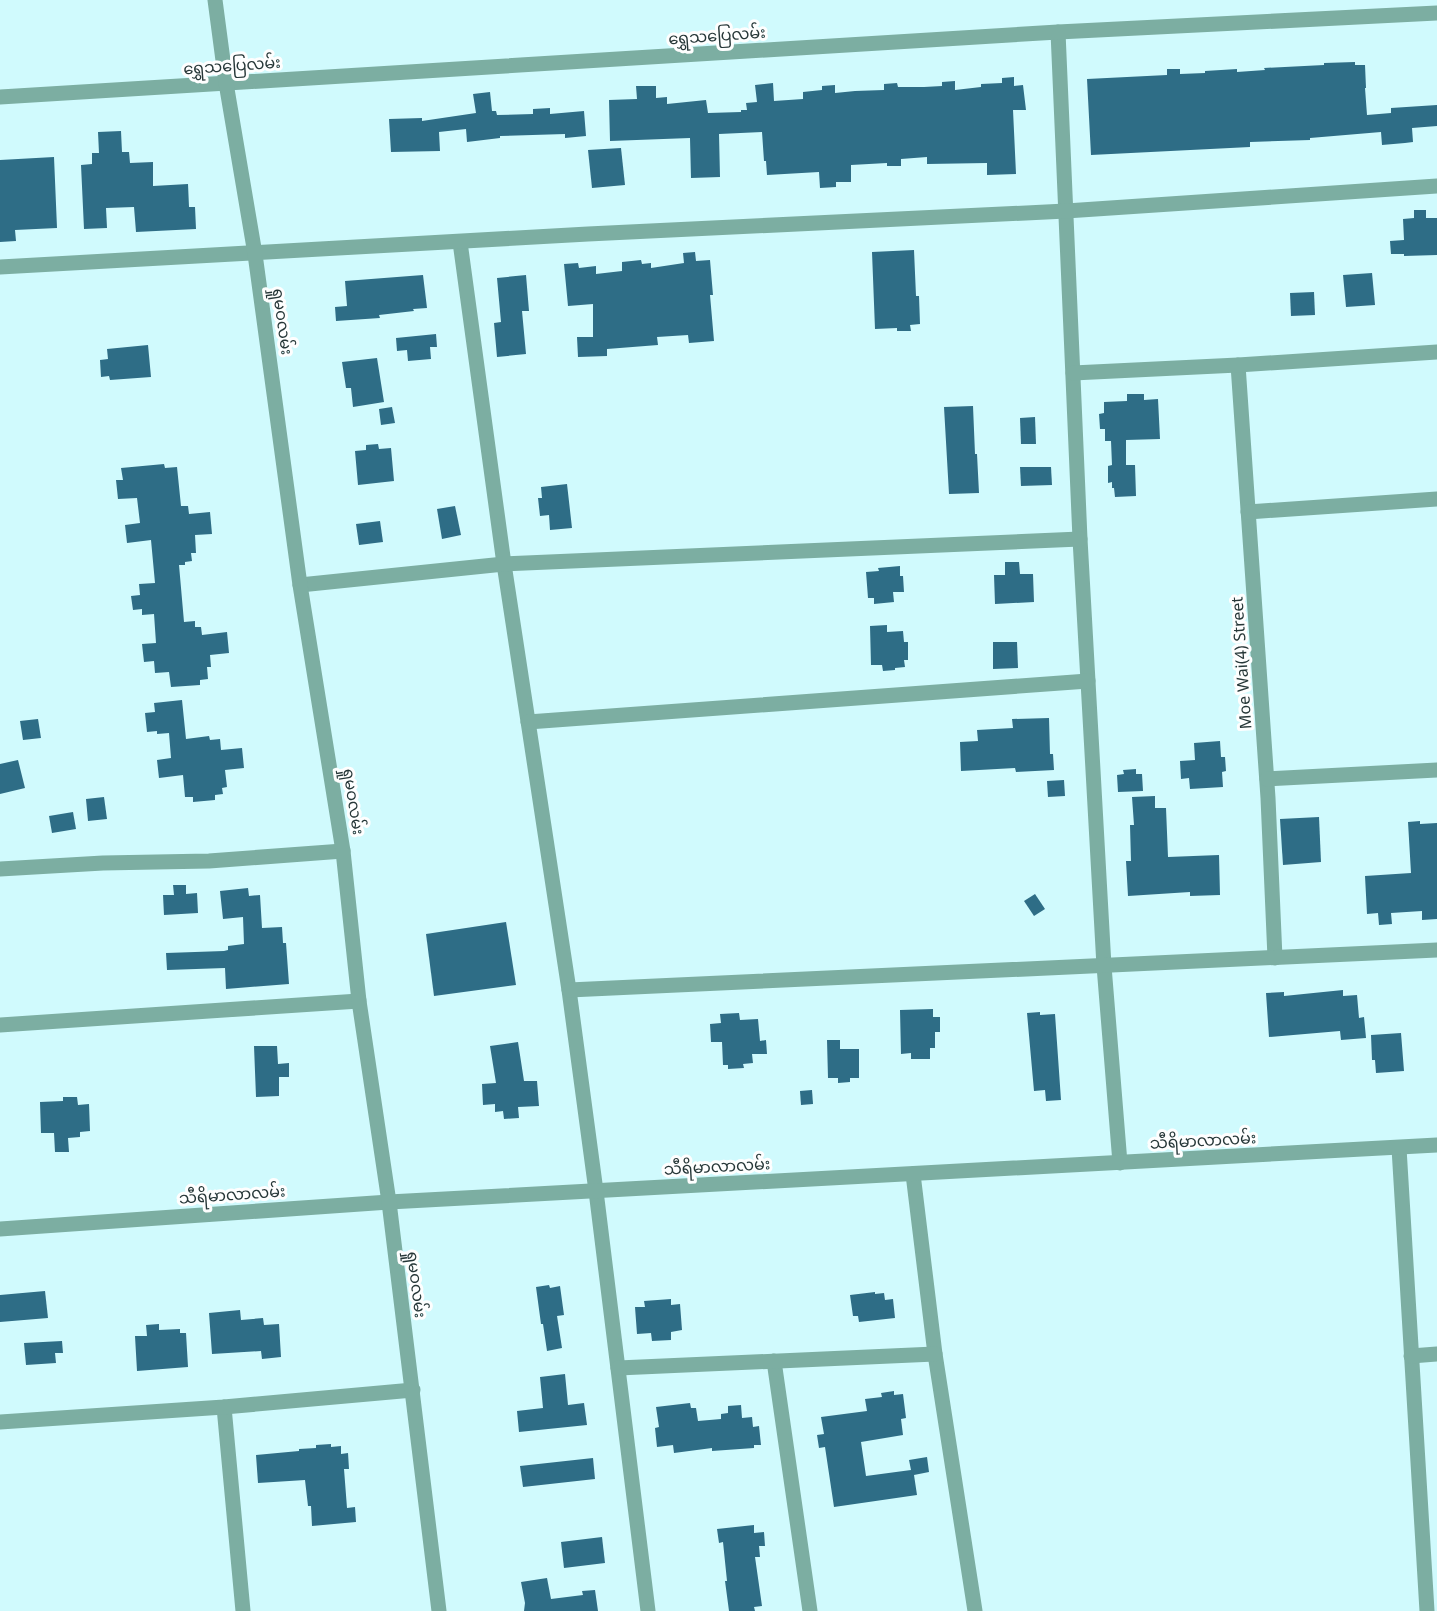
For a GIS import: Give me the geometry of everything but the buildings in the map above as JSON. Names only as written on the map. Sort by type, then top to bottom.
[{"type":"street","name":"ရှုမဝလမ်း","points":[[215,0],[226,84],[255,254],[300,585],[344,851],[359,1001],[389,1202],[439,1611]]},
{"type":"street","name":"ရွှေသပြေလမ်း","points":[[0,98],[1058,32],[1437,13]]},
{"type":"street","points":[[1058,32],[1080,539],[1104,966],[1120,1163]]},
{"type":"street","points":[[0,267],[588,234],[1066,211],[1437,186]]},
{"type":"street","points":[[460,242],[504,564],[569,990],[648,1611]]},
{"type":"street","points":[[1073,373],[1437,352]]},
{"type":"street","name":"Moe Wai(4) Street","points":[[1238,365],[1267,779],[1275,958]]},
{"type":"street","points":[[1248,512],[1437,499]]},
{"type":"street","points":[[300,585],[504,564],[1080,539]]},
{"type":"street","points":[[528,722],[1088,681]]},
{"type":"street","points":[[1267,779],[1437,770]]},
{"type":"street","points":[[0,869],[103,863],[209,861],[344,851]]},
{"type":"street","points":[[569,990],[1437,950]]},
{"type":"street","points":[[0,1025],[359,1001]]},
{"type":"street","name":"သီရိမာလာလမ်း","points":[[0,1228],[389,1202],[1437,1145]]},
{"type":"street","points":[[1399,1148],[1427,1611]]},
{"type":"street","points":[[913,1174],[935,1354],[975,1611]]},
{"type":"street","points":[[618,1368],[935,1354]]},
{"type":"street","points":[[1411,1356],[1437,1354]]},
{"type":"street","points":[[774,1361],[810,1611]]},
{"type":"street","points":[[0,1422],[225,1407],[413,1390]]},
{"type":"street","points":[[225,1407],[243,1611]]}]
